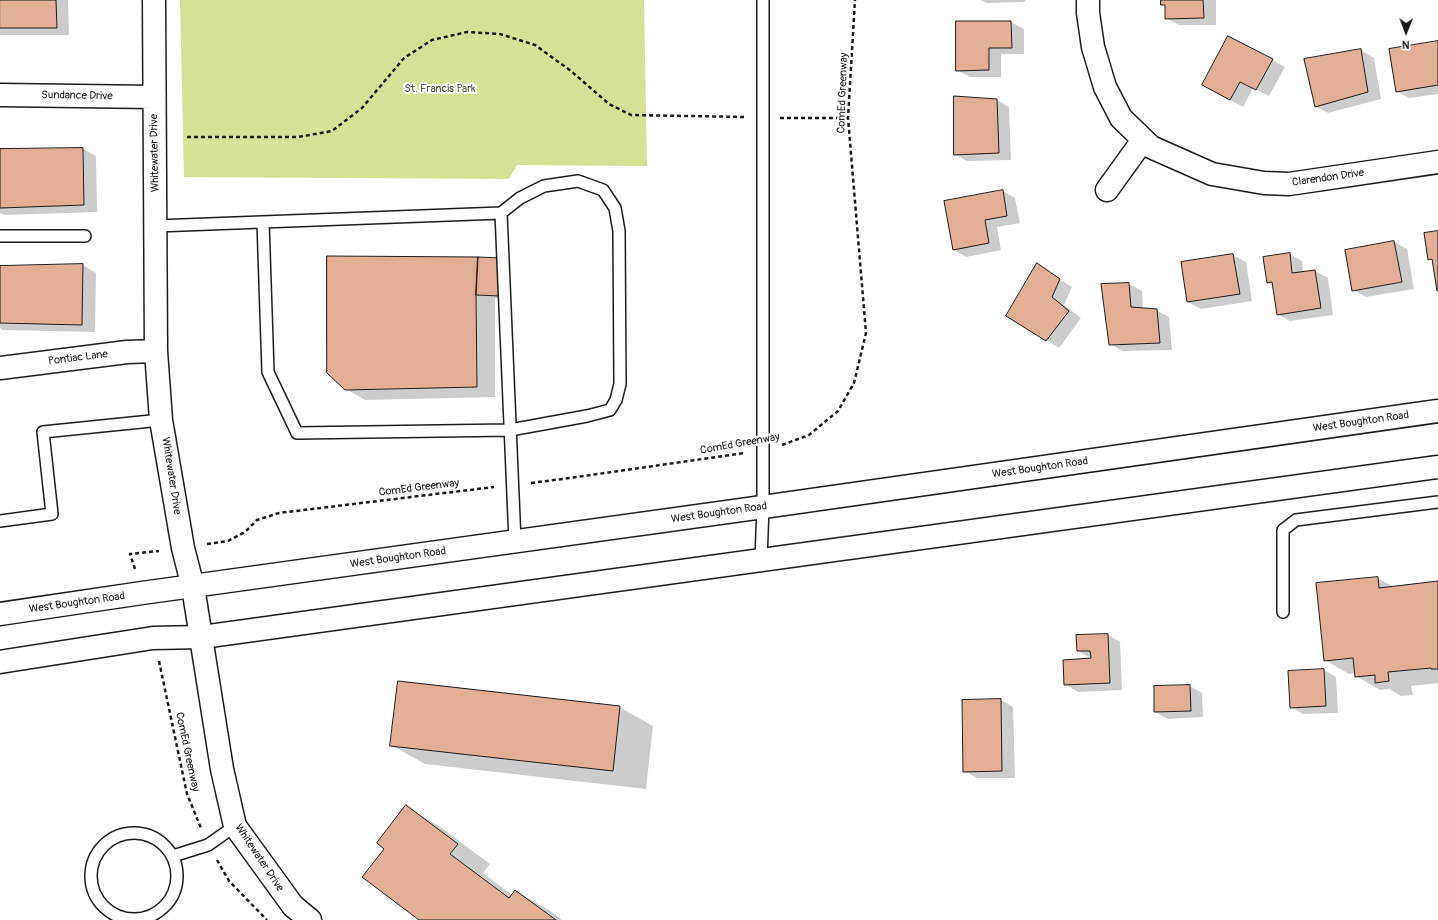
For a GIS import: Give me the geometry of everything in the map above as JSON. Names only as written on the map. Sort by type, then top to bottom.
[{"type":"main road","name":"Whitewater Drive","points":[[154,0],[156,351],[161,420],[182,548],[193,587],[222,769],[235,826],[293,906],[310,920]]},
{"type":"main road","name":"Clarendon Drive","points":[[1088,0],[1088,13],[1093,47],[1105,87],[1121,118],[1147,144],[1212,174],[1270,183],[1289,184],[1438,162]]},
{"type":"main road","name":"Sundance Drive","points":[[0,95],[154,97]]},
{"type":"main road","points":[[1107,190],[1147,144]]},
{"type":"main road","name":"Pontiac Lane","points":[[0,368],[127,352],[156,351]]},
{"type":"main road","name":"West Boughton Road","points":[[0,614],[1438,411]]},
{"type":"main road","points":[[0,662],[153,638],[202,637],[1438,467]]},
{"type":"lane","points":[[762,560],[764,0]]},
{"type":"lane","points":[[156,226],[500,213],[520,198],[544,186],[578,181],[603,190],[615,208],[619,231],[620,384],[613,405],[610,410],[587,416],[510,430],[297,433],[268,372],[263,222]]},
{"type":"lane","points":[[500,213],[515,542]]},
{"type":"lane","points":[[0,236],[85,236]]},
{"type":"lane","points":[[0,521],[52,514],[43,432],[161,420]]},
{"type":"lane","points":[[1283,612],[1283,530],[1296,520],[1438,502]]},
{"type":"lane","points":[[173,856],[208,845],[235,826]]},
{"type":"lane","points":[[139,832],[153,836],[165,844],[173,856],[178,869],[177,884],[172,898],[163,909],[150,916],[136,919],[122,917],[108,910],[98,900],[92,887],[92,866],[94,859],[101,848],[112,838],[125,833],[139,832]]},
{"type":"path","name":"ComEd Greenway","points":[[228,541],[245,532],[257,520],[279,513],[570,478],[762,450],[809,435],[838,410],[854,383],[866,333],[848,118],[855,0]]},
{"type":"path","points":[[188,137],[298,138],[332,131],[362,108],[404,58],[432,40],[467,32],[500,34],[535,45],[571,71],[609,104],[631,116],[848,118]]},
{"type":"path","name":"ComEd Greenway","points":[[164,682],[187,794],[208,845],[229,880],[267,920]]},
{"type":"green space","name":"St. Francis Park","points":[[180,0],[644,0],[647,166],[517,165],[509,179],[184,177]]},
{"type":"building","points":[[0,0],[56,0],[57,28],[0,28]]},
{"type":"building","points":[[1161,0],[1203,0],[1204,18],[1165,19],[1165,5],[1161,5]]},
{"type":"building","points":[[956,21],[1011,21],[1012,48],[989,48],[989,70],[956,71]]},
{"type":"building","points":[[1228,36],[1273,59],[1256,90],[1240,82],[1230,100],[1202,85]]},
{"type":"building","points":[[1438,41],[1438,85],[1396,92],[1389,49]]},
{"type":"building","points":[[1361,49],[1368,92],[1315,107],[1304,59]]},
{"type":"building","points":[[954,96],[997,99],[999,153],[954,155]]},
{"type":"building","points":[[83,148],[84,205],[0,208],[0,149]]},
{"type":"building","points":[[1003,190],[1007,216],[985,220],[989,243],[953,250],[944,201]]},
{"type":"building","points":[[1438,231],[1437,291],[1432,259],[1428,260],[1424,233]]},
{"type":"building","points":[[1394,241],[1402,282],[1352,291],[1345,250]]},
{"type":"building","points":[[1290,253],[1292,273],[1315,270],[1321,308],[1277,315],[1272,282],[1267,283],[1263,257]]},
{"type":"building","points":[[1233,254],[1240,294],[1187,302],[1181,262]]},
{"type":"building","points":[[327,256],[478,257],[476,295],[477,387],[345,390],[327,373]]},
{"type":"building","points":[[478,257],[502,258],[500,296],[476,295]]},
{"type":"building","points":[[1037,263],[1060,279],[1052,297],[1069,311],[1046,341],[1006,316]]},
{"type":"building","points":[[83,264],[82,325],[0,323],[0,266]]},
{"type":"building","points":[[1129,283],[1131,307],[1157,309],[1160,343],[1109,345],[1101,284]]},
{"type":"building","points":[[1378,577],[1379,588],[1438,581],[1438,669],[1431,668],[1388,672],[1389,681],[1375,683],[1375,675],[1355,677],[1353,658],[1324,661],[1316,583]]},
{"type":"building","points":[[1108,634],[1110,683],[1064,685],[1063,660],[1091,658],[1090,651],[1077,651],[1076,635]]},
{"type":"building","points":[[1324,669],[1326,706],[1290,708],[1288,671]]},
{"type":"building","points":[[398,681],[620,706],[613,771],[390,746]]},
{"type":"building","points":[[1190,685],[1191,711],[1154,712],[1154,686]]},
{"type":"building","points":[[1001,699],[1002,771],[963,772],[962,700]]},
{"type":"building","points":[[406,805],[458,844],[450,854],[509,898],[515,890],[556,920],[419,920],[362,877],[384,849],[377,843]]}]
